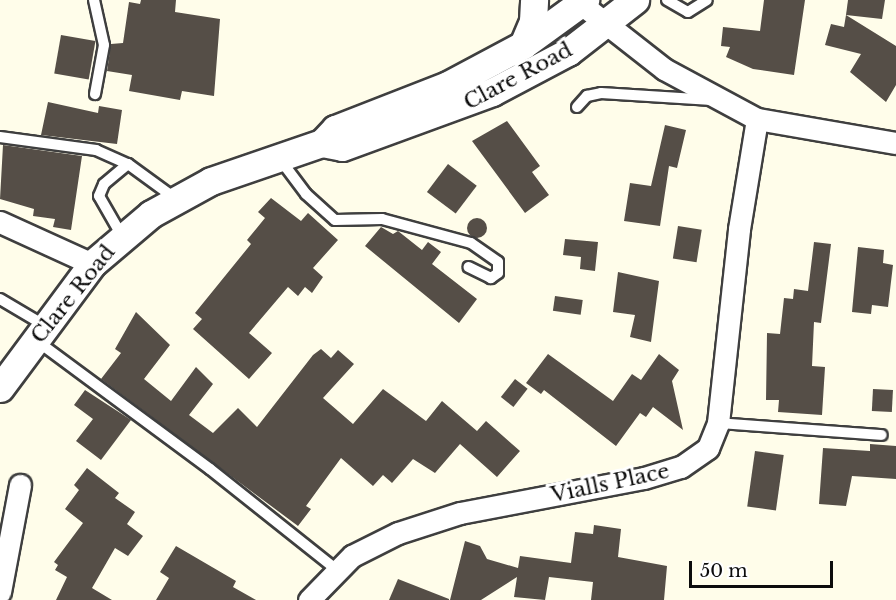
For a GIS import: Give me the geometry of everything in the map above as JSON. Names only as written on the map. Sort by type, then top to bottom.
[{"type":"street","points":[[523,45],[533,21],[534,0]]},
{"type":"street","name":"Clare Road","points":[[322,143],[342,147],[454,109],[538,68],[607,24],[635,0]]},
{"type":"street","points":[[580,1],[664,69],[715,99],[757,119],[896,143]]},
{"type":"street","name":"Clare Road","points":[[0,387],[92,264],[122,236],[176,199],[279,157],[322,143],[335,129],[448,85],[523,45],[580,1]]},
{"type":"street","name":"Vialls Place","points":[[309,600],[337,570],[370,545],[460,513],[681,467],[708,448],[718,423],[739,229],[757,119]]},
{"type":"street","points":[[0,222],[92,264]]},
{"type":"street","points":[[0,592],[20,486]]},
{"type":"lane","points":[[94,0],[104,45],[95,94]]},
{"type":"lane","points":[[667,0],[688,12],[707,0]]},
{"type":"lane","points":[[577,107],[587,96],[601,93],[715,99]]},
{"type":"lane","points":[[0,137],[96,150],[128,164],[176,199]]},
{"type":"lane","points":[[279,157],[306,194],[335,220],[382,219],[471,243],[498,262],[498,273],[491,278],[468,267]]},
{"type":"lane","points":[[122,236],[99,196],[104,184],[128,164]]},
{"type":"lane","points":[[0,299],[337,570]]},
{"type":"lane","points":[[718,423],[882,435]]},
{"type":"building","points":[[141,0],[176,0],[175,12],[220,19],[214,96],[182,91],[180,100],[129,91],[132,75],[107,71],[111,44],[123,43],[129,2],[140,4]]},
{"type":"building","points":[[764,0],[805,0],[794,75],[753,69],[726,57],[730,47],[721,46],[723,27],[760,31]]},
{"type":"building","points":[[848,0],[885,0],[882,19],[846,15]]},
{"type":"building","points":[[846,15],[896,46],[896,85],[886,102],[850,72],[861,54],[825,45],[831,24],[844,27]]},
{"type":"building","points":[[61,35],[95,41],[89,79],[54,73]]},
{"type":"building","points":[[48,102],[98,113],[99,106],[122,110],[117,144],[41,135]]},
{"type":"building","points":[[507,121],[540,166],[532,172],[549,195],[525,213],[472,141]]},
{"type":"building","points":[[665,125],[686,130],[677,168],[669,166],[660,226],[624,221],[630,183],[651,186]]},
{"type":"building","points":[[3,145],[82,156],[71,230],[53,227],[55,219],[33,216],[34,209],[0,199]]},
{"type":"building","points":[[448,164],[477,186],[456,214],[427,192]]},
{"type":"building","points":[[271,198],[301,221],[308,213],[338,240],[313,268],[323,277],[312,293],[305,287],[298,296],[288,287],[249,333],[272,353],[249,379],[193,329],[202,319],[195,313],[251,244],[247,240],[265,218],[258,212]]},
{"type":"building","points":[[473,218],[481,218],[487,224],[487,232],[481,238],[473,238],[467,232],[467,224]]},
{"type":"building","points":[[678,226],[702,230],[697,262],[673,259]]},
{"type":"building","points":[[381,227],[393,234],[398,231],[422,250],[428,242],[441,252],[432,264],[477,299],[459,323],[365,246]]},
{"type":"building","points":[[565,239],[598,242],[595,271],[580,269],[581,257],[563,255]]},
{"type":"building","points":[[814,242],[831,244],[821,323],[814,322],[812,366],[825,367],[822,415],[778,412],[779,400],[766,400],[767,333],[780,334],[784,298],[793,299],[794,289],[808,291]]},
{"type":"building","points":[[858,247],[884,250],[883,263],[893,265],[888,307],[872,305],[871,314],[852,312]]},
{"type":"building","points":[[618,272],[659,281],[651,342],[630,337],[635,315],[613,312]]},
{"type":"building","points":[[555,296],[583,300],[581,315],[553,311]]},
{"type":"building","points":[[136,312],[170,345],[144,379],[171,401],[196,367],[213,384],[189,415],[213,433],[238,408],[257,427],[313,355],[321,349],[331,358],[338,350],[354,364],[323,398],[353,424],[383,389],[426,421],[442,401],[477,431],[486,421],[520,451],[497,477],[460,444],[435,473],[413,459],[392,483],[383,475],[373,486],[341,458],[306,506],[311,509],[298,526],[101,379],[121,353],[115,349]]},
{"type":"building","points":[[548,354],[613,401],[632,374],[641,380],[659,354],[679,370],[672,381],[683,430],[653,407],[646,417],[640,413],[616,446],[544,390],[541,394],[526,383]]},
{"type":"building","points":[[515,379],[528,389],[513,407],[501,397]]},
{"type":"building","points":[[873,389],[893,390],[892,412],[872,411]]},
{"type":"building","points":[[85,390],[131,420],[101,460],[76,441],[93,419],[74,405]]},
{"type":"building","points":[[870,444],[896,446],[896,479],[852,476],[846,506],[819,504],[823,448],[870,451]]},
{"type":"building","points":[[755,451],[784,455],[776,510],[747,506]]},
{"type":"building","points":[[87,468],[119,493],[115,498],[135,512],[127,524],[143,536],[128,556],[115,548],[92,588],[112,600],[56,600],[67,577],[55,570],[58,565],[54,562],[83,523],[65,509],[79,490],[74,485]]},
{"type":"building","points":[[594,525],[621,529],[618,557],[667,566],[664,600],[591,600],[593,582],[549,577],[545,600],[514,597],[517,577],[481,600],[450,600],[465,541],[480,546],[487,559],[518,568],[520,556],[571,563],[575,532],[593,534]]},
{"type":"building","points":[[176,546],[236,581],[233,587],[256,600],[156,600],[169,578],[160,572]]},
{"type":"building","points":[[398,579],[449,599],[449,600],[389,600]]}]
